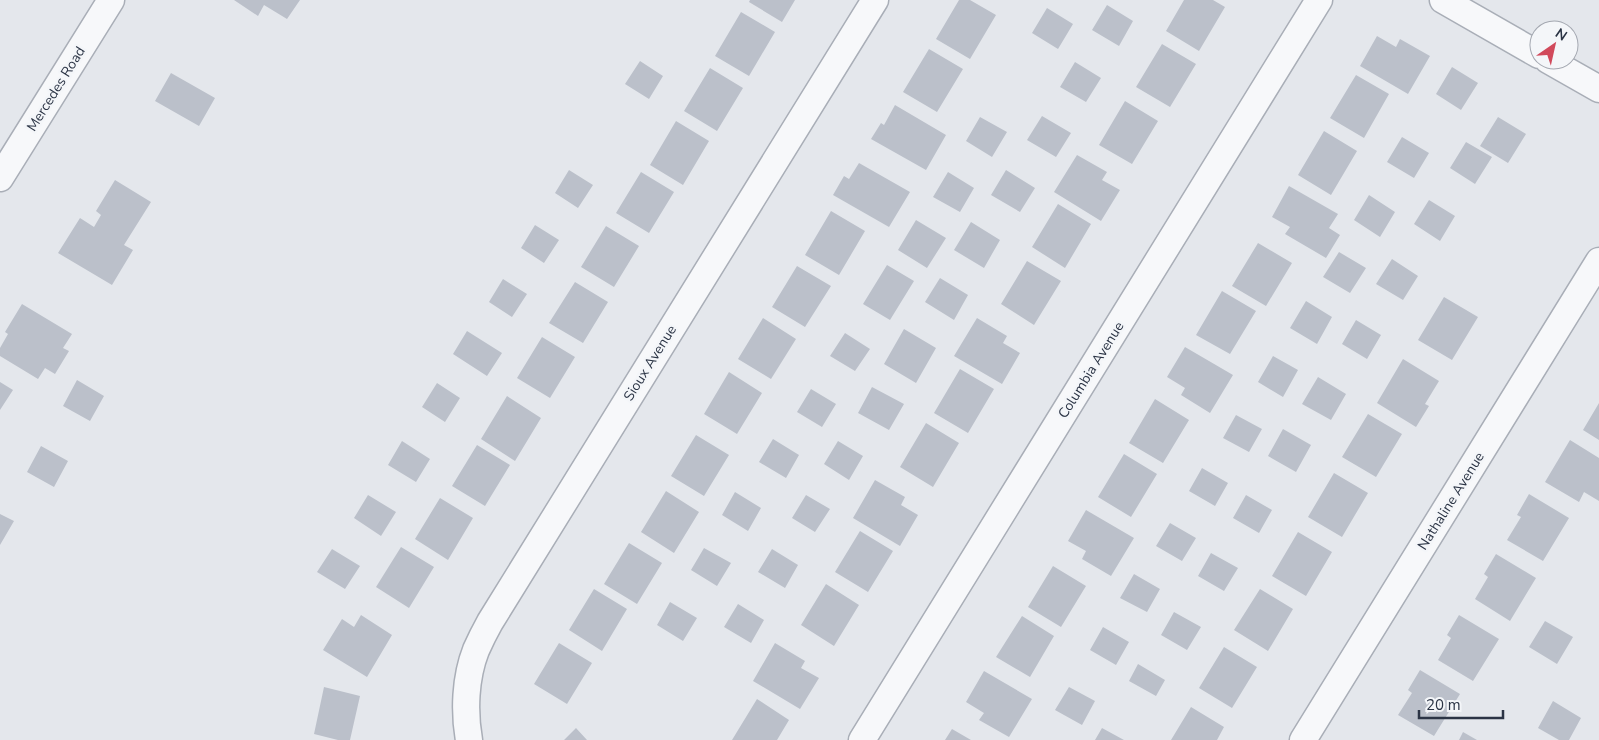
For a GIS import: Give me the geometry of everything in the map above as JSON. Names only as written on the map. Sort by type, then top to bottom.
[{"type":"street","name":"Mercedes Road","points":[[0,178],[111,0]]},
{"type":"street","name":"Sioux Avenue","points":[[469,740],[466,725],[467,688],[475,652],[490,622],[875,0]]},
{"type":"street","name":"Columbia Avenue","points":[[862,740],[1320,0]]},
{"type":"street","points":[[1443,0],[1529,49]]},
{"type":"street","points":[[1566,70],[1599,89]]},
{"type":"street","name":"Nathaline Avenue","points":[[1303,740],[1599,261]]},
{"type":"building","points":[[234,0],[300,0],[287,19],[264,5],[258,16]]},
{"type":"building","points":[[750,0],[795,0],[782,22],[749,2]]},
{"type":"building","points":[[959,0],[970,0],[996,15],[970,59],[936,39]]},
{"type":"building","points":[[1184,0],[1213,0],[1225,7],[1199,51],[1166,31]]},
{"type":"building","points":[[1107,5],[1133,21],[1119,46],[1092,30]]},
{"type":"building","points":[[1047,8],[1073,24],[1058,49],[1032,33]]},
{"type":"building","points":[[741,12],[775,32],[749,76],[715,56]]},
{"type":"building","points":[[1377,36],[1396,47],[1400,39],[1430,56],[1408,94],[1360,66]]},
{"type":"building","points":[[1162,44],[1196,64],[1170,107],[1136,87]]},
{"type":"building","points":[[929,49],[963,69],[937,112],[903,92]]},
{"type":"building","points":[[640,61],[663,76],[649,99],[625,84]]},
{"type":"building","points":[[1075,62],[1101,78],[1086,102],[1060,87]]},
{"type":"building","points":[[1452,67],[1478,83],[1461,110],[1436,94]]},
{"type":"building","points":[[710,68],[743,88],[717,131],[684,111]]},
{"type":"building","points":[[171,73],[215,98],[199,126],[155,101]]},
{"type":"building","points":[[1356,75],[1389,94],[1364,138],[1330,118]]},
{"type":"building","points":[[1125,101],[1158,121],[1132,164],[1099,145]]},
{"type":"building","points":[[895,105],[946,135],[926,170],[871,139],[881,123],[884,125]]},
{"type":"building","points":[[1042,116],[1071,133],[1056,157],[1027,140]]},
{"type":"building","points":[[980,117],[1007,132],[992,157],[966,141]]},
{"type":"building","points":[[1498,117],[1526,134],[1508,163],[1480,146]]},
{"type":"building","points":[[676,121],[709,141],[683,185],[650,165]]},
{"type":"building","points":[[1324,131],[1357,151],[1331,195],[1298,175]]},
{"type":"building","points":[[1402,137],[1429,153],[1414,178],[1387,162]]},
{"type":"building","points":[[1466,142],[1492,157],[1475,184],[1450,168]]},
{"type":"building","points":[[1077,155],[1107,172],[1102,180],[1120,190],[1101,221],[1054,192]]},
{"type":"building","points":[[859,163],[910,192],[889,227],[833,195],[844,176],[849,179]]},
{"type":"building","points":[[569,170],[593,185],[578,208],[555,193]]},
{"type":"building","points":[[1006,170],[1035,188],[1020,212],[991,195]]},
{"type":"building","points":[[641,172],[674,192],[649,233],[616,213]]},
{"type":"building","points":[[948,172],[974,188],[960,212],[933,197]]},
{"type":"building","points":[[115,180],[151,202],[124,245],[133,250],[112,285],[58,253],[80,218],[94,227],[101,215],[96,211]]},
{"type":"building","points":[[1289,186],[1338,214],[1329,228],[1340,235],[1326,258],[1285,234],[1290,227],[1272,217]]},
{"type":"building","points":[[1369,195],[1395,212],[1380,237],[1354,220]]},
{"type":"building","points":[[1429,200],[1455,216],[1440,241],[1414,224]]},
{"type":"building","points":[[1058,204],[1091,224],[1065,268],[1032,247]]},
{"type":"building","points":[[831,211],[865,231],[839,275],[805,255]]},
{"type":"building","points":[[916,220],[946,238],[927,268],[898,250]]},
{"type":"building","points":[[971,222],[1000,240],[984,268],[954,250]]},
{"type":"building","points":[[535,225],[559,240],[544,263],[521,248]]},
{"type":"building","points":[[606,226],[639,246],[614,287],[581,267]]},
{"type":"building","points":[[1258,243],[1292,263],[1266,306],[1232,286]]},
{"type":"building","points":[[1339,252],[1366,268],[1350,293],[1323,277]]},
{"type":"building","points":[[1392,259],[1418,276],[1403,300],[1376,284]]},
{"type":"building","points":[[1027,261],[1061,281],[1034,325],[1001,304]]},
{"type":"building","points":[[887,265],[914,281],[890,320],[863,304]]},
{"type":"building","points":[[797,266],[831,286],[805,327],[772,307]]},
{"type":"building","points":[[940,278],[968,295],[954,320],[925,302]]},
{"type":"building","points":[[503,279],[527,294],[512,317],[489,302]]},
{"type":"building","points":[[575,282],[608,302],[583,343],[549,323]]},
{"type":"building","points":[[1222,291],[1256,311],[1230,354],[1196,335]]},
{"type":"building","points":[[1444,297],[1478,317],[1452,360],[1418,340]]},
{"type":"building","points":[[1306,301],[1332,317],[1317,344],[1290,328]]},
{"type":"building","points":[[22,304],[72,334],[63,348],[69,351],[55,374],[45,368],[38,379],[0,356],[0,348],[8,334],[5,332]]},
{"type":"building","points":[[763,318],[796,339],[771,379],[738,359]]},
{"type":"building","points":[[977,318],[1007,336],[1003,343],[1020,353],[1002,384],[954,356]]},
{"type":"building","points":[[1356,320],[1381,335],[1367,359],[1342,344]]},
{"type":"building","points":[[904,329],[936,348],[916,383],[884,364]]},
{"type":"building","points":[[467,331],[502,353],[487,376],[453,354]]},
{"type":"building","points":[[845,333],[870,349],[855,371],[830,356]]},
{"type":"building","points":[[542,337],[575,357],[550,398],[517,378]]},
{"type":"building","points":[[1185,347],[1233,375],[1210,413],[1181,395],[1185,388],[1167,377]]},
{"type":"building","points":[[1273,356],[1298,370],[1283,397],[1258,382]]},
{"type":"building","points":[[1403,359],[1439,381],[1425,404],[1429,406],[1416,427],[1377,403]]},
{"type":"building","points":[[960,369],[994,389],[968,433],[934,413]]},
{"type":"building","points":[[729,372],[762,393],[737,434],[704,414]]},
{"type":"building","points":[[1318,377],[1346,394],[1331,420],[1302,404]]},
{"type":"building","points":[[77,380],[104,396],[90,421],[63,406]]},
{"type":"building","points":[[0,382],[13,390],[0,410]]},
{"type":"building","points":[[437,383],[460,398],[445,422],[422,407]]},
{"type":"building","points":[[872,387],[904,404],[889,430],[858,413]]},
{"type":"building","points":[[811,389],[836,404],[822,427],[797,412]]},
{"type":"building","points":[[507,396],[541,418],[515,461],[481,439]]},
{"type":"building","points":[[1155,399],[1189,420],[1163,463],[1129,443]]},
{"type":"building","points":[[1599,403],[1599,440],[1583,430]]},
{"type":"building","points":[[1368,414],[1402,434],[1376,477],[1342,457]]},
{"type":"building","points":[[1236,415],[1262,429],[1249,452],[1223,438]]},
{"type":"building","points":[[926,423],[959,443],[933,487],[900,467]]},
{"type":"building","points":[[1283,429],[1311,445],[1296,472],[1268,456]]},
{"type":"building","points":[[696,435],[729,455],[704,496],[671,476]]},
{"type":"building","points":[[773,439],[799,455],[786,478],[759,462]]},
{"type":"building","points":[[1570,440],[1599,458],[1599,501],[1584,492],[1579,502],[1545,482]]},
{"type":"building","points":[[402,441],[430,459],[416,482],[388,465]]},
{"type":"building","points":[[838,441],[863,456],[849,480],[824,464]]},
{"type":"building","points":[[477,445],[510,465],[485,506],[452,486]]},
{"type":"building","points":[[41,446],[68,461],[54,487],[27,472]]},
{"type":"building","points":[[1124,454],[1157,474],[1131,517],[1098,497]]},
{"type":"building","points":[[1202,468],[1228,483],[1215,506],[1189,491]]},
{"type":"building","points":[[1334,473],[1368,493],[1342,537],[1308,517]]},
{"type":"building","points":[[875,480],[905,497],[901,505],[918,515],[900,546],[853,518]]},
{"type":"building","points":[[666,491],[699,512],[674,553],[641,532]]},
{"type":"building","points":[[735,492],[761,508],[748,531],[722,515]]},
{"type":"building","points":[[1529,494],[1569,518],[1543,561],[1507,540],[1521,517],[1517,515]]},
{"type":"building","points":[[368,495],[396,512],[381,536],[354,518]]},
{"type":"building","points":[[806,495],[830,509],[815,532],[792,518]]},
{"type":"building","points":[[1246,495],[1272,510],[1259,533],[1233,518]]},
{"type":"building","points":[[440,498],[473,518],[448,560],[415,539]]},
{"type":"building","points":[[1086,510],[1134,538],[1111,576],[1082,559],[1086,551],[1068,541]]},
{"type":"building","points":[[0,514],[14,521],[0,545]]},
{"type":"building","points":[[1170,523],[1196,538],[1182,561],[1156,546]]},
{"type":"building","points":[[860,531],[893,551],[868,592],[835,572]]},
{"type":"building","points":[[1298,532],[1332,552],[1306,596],[1272,576]]},
{"type":"building","points":[[629,543],[662,563],[637,604],[604,584]]},
{"type":"building","points":[[401,547],[434,567],[409,608],[376,587]]},
{"type":"building","points":[[704,548],[731,563],[717,586],[691,570]]},
{"type":"building","points":[[332,549],[360,566],[345,589],[317,572]]},
{"type":"building","points":[[772,549],[798,565],[785,588],[758,572]]},
{"type":"building","points":[[1211,553],[1238,568],[1224,591],[1198,576]]},
{"type":"building","points":[[1496,554],[1536,578],[1510,621],[1475,599],[1488,577],[1484,574]]},
{"type":"building","points":[[1053,566],[1086,586],[1061,627],[1028,607]]},
{"type":"building","points":[[1134,574],[1160,589],[1147,612],[1120,598]]},
{"type":"building","points":[[826,584],[859,605],[834,646],[801,625]]},
{"type":"building","points":[[594,589],[627,609],[602,651],[569,630]]},
{"type":"building","points":[[1260,589],[1293,609],[1268,651],[1234,630]]},
{"type":"building","points":[[670,602],[697,618],[683,641],[657,625]]},
{"type":"building","points":[[738,604],[764,620],[751,643],[724,627]]},
{"type":"building","points":[[1174,612],[1201,627],[1187,650],[1161,635]]},
{"type":"building","points":[[361,615],[392,635],[367,677],[323,650],[342,619],[354,627]]},
{"type":"building","points":[[1459,615],[1499,639],[1473,681],[1438,660],[1451,638],[1447,635]]},
{"type":"building","points":[[1022,616],[1054,636],[1030,677],[996,657]]},
{"type":"building","points":[[1545,621],[1573,637],[1557,664],[1529,647]]},
{"type":"building","points":[[1103,627],[1129,642],[1116,665],[1090,650]]},
{"type":"building","points":[[559,643],[592,663],[567,704],[534,684]]},
{"type":"building","points":[[775,643],[805,661],[801,668],[819,678],[800,709],[753,681]]},
{"type":"building","points":[[1224,647],[1257,667],[1232,708],[1199,688]]},
{"type":"building","points":[[1138,664],[1165,680],[1156,696],[1129,681]]},
{"type":"building","points":[[1420,670],[1460,694],[1434,736],[1398,715],[1412,693],[1408,690]]},
{"type":"building","points":[[984,671],[1032,699],[1009,737],[979,720],[984,713],[966,702]]},
{"type":"building","points":[[324,687],[360,696],[350,740],[338,740],[314,734]]},
{"type":"building","points":[[1069,687],[1095,701],[1082,725],[1055,710]]},
{"type":"building","points":[[757,699],[789,720],[777,740],[732,740]]},
{"type":"building","points":[[1553,701],[1581,718],[1569,740],[1559,740],[1538,728]]},
{"type":"building","points":[[1191,707],[1224,727],[1217,740],[1171,740]]},
{"type":"building","points":[[576,728],[587,740],[564,740]]},
{"type":"building","points":[[1102,728],[1124,740],[1095,740]]},
{"type":"building","points":[[952,729],[971,740],[945,740]]},
{"type":"building","points":[[1463,732],[1477,740],[1459,740]]}]
